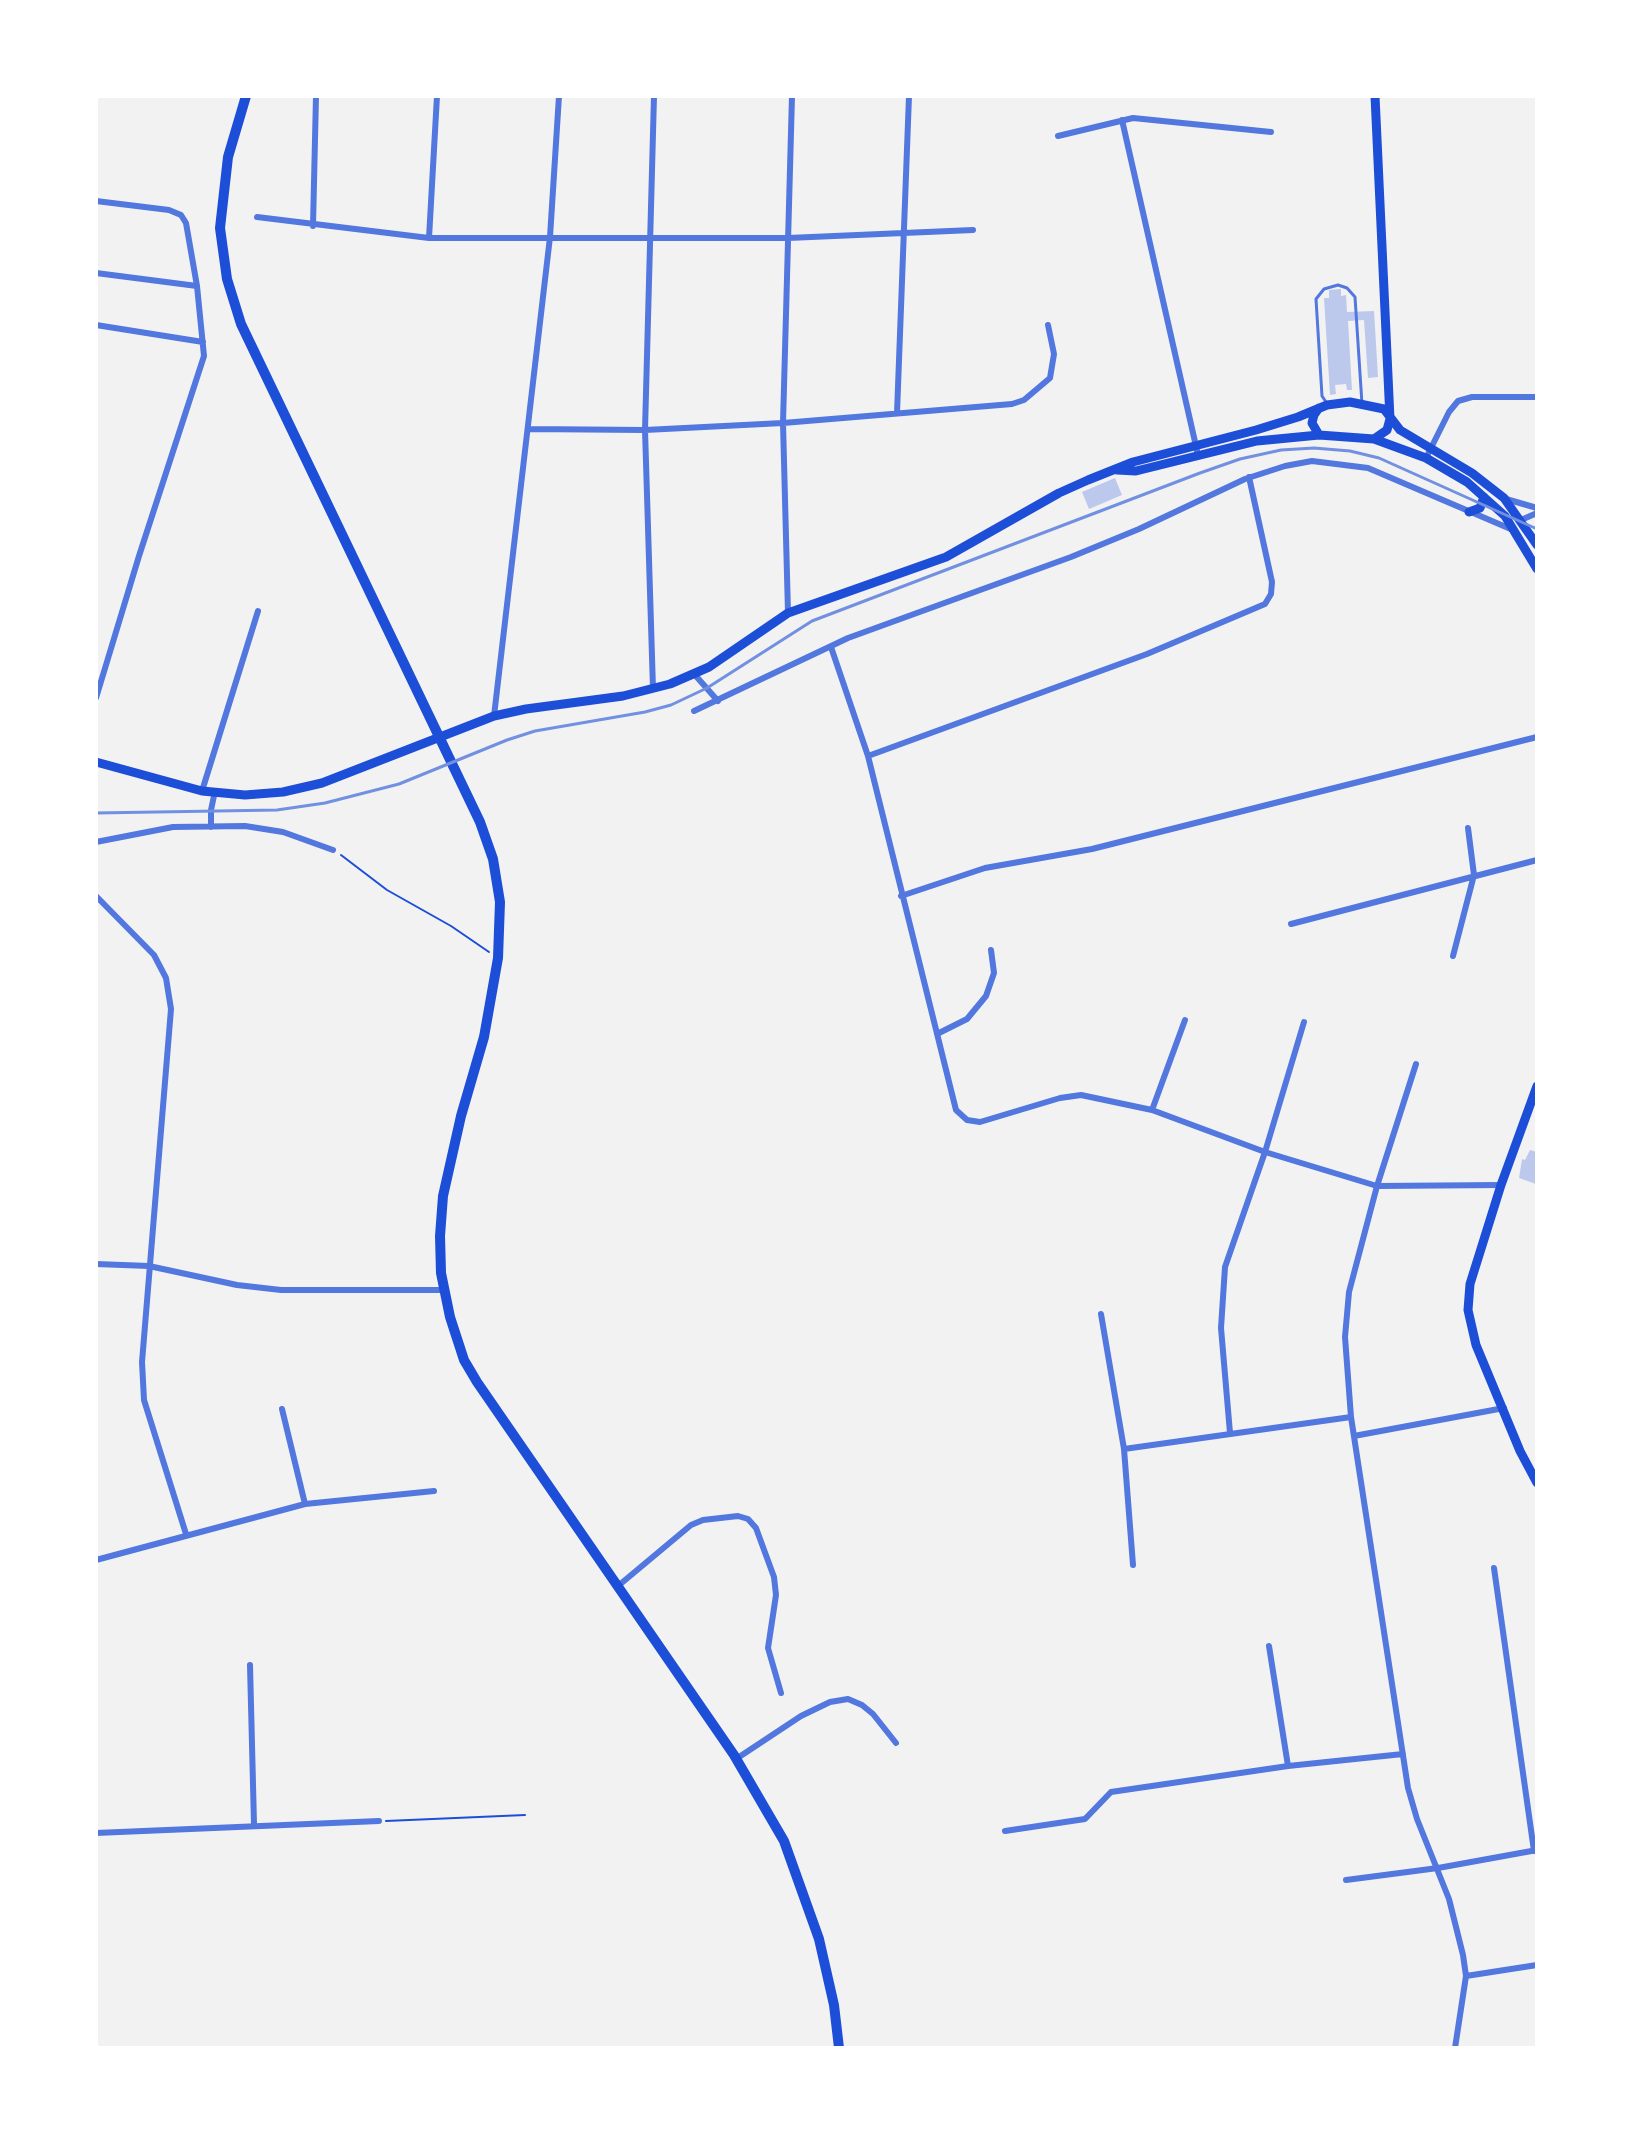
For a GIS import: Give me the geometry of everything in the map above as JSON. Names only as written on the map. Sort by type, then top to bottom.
[{"type":"highway","points":[[246,96],[228,157],[220,228],[227,279],[241,324],[480,822],[493,859],[500,902],[498,958],[484,1037],[461,1116],[443,1196],[440,1236],[443,1290],[464,1360],[736,1759],[777,1828],[796,1871],[819,1939],[834,2005],[839,2048]]},
{"type":"main road","points":[[1374,439],[1387,430],[1390,419],[1375,96]]},
{"type":"main road","points":[[1378,406],[1390,386]]},
{"type":"main road","points":[[96,762],[202,791],[245,795],[296,789],[322,783],[494,716],[653,689],[695,675],[788,613],[946,557],[1059,493],[1114,470],[1136,471],[1323,406],[1362,404],[1378,406],[1387,412],[1407,436],[1467,482],[1509,521],[1537,569]]},
{"type":"main road","points":[[1319,435],[1312,423],[1314,415],[1323,406]]},
{"type":"main road","points":[[1196,450],[1319,435],[1374,439],[1428,453],[1472,473],[1504,498],[1537,545]]},
{"type":"main road","points":[[1469,512],[1480,508],[1484,497]]},
{"type":"main road","points":[[1537,1086],[1470,1284],[1468,1310],[1476,1345],[1520,1451],[1537,1483]]},
{"type":"street","points":[[313,226],[313,108],[316,96]]},
{"type":"street","points":[[429,238],[437,96]]},
{"type":"street","points":[[494,716],[550,237],[559,96]]},
{"type":"street","points":[[653,689],[645,430],[654,96]]},
{"type":"street","points":[[788,613],[783,423],[792,96]]},
{"type":"street","points":[[897,413],[909,96]]},
{"type":"street","points":[[1058,136],[1133,118],[1271,132]]},
{"type":"street","points":[[1122,120],[1196,450]]},
{"type":"street","points":[[96,201],[169,210],[181,215],[186,223],[197,286],[204,356],[96,698]]},
{"type":"street","points":[[257,217],[429,238],[788,238],[973,230]]},
{"type":"street","points":[[96,273],[197,286]]},
{"type":"street","points":[[96,325],[203,342]]},
{"type":"street","points":[[528,429],[645,430],[783,423],[1012,404],[1024,400],[1050,378],[1054,354],[1048,325]]},
{"type":"street","points":[[1428,453],[1458,401],[1472,397],[1537,397]]},
{"type":"street","points":[[694,711],[857,635],[1071,557],[1249,477],[1285,466],[1312,461],[1368,468],[1516,532]]},
{"type":"street","points":[[868,756],[1147,654],[1265,604],[1271,594],[1272,582],[1249,477]]},
{"type":"street","points":[[1504,498],[1537,511]]},
{"type":"street","points":[[1521,520],[1537,511]]},
{"type":"street","points":[[202,791],[258,611]]},
{"type":"street","points":[[831,647],[868,756],[956,1110],[967,1120],[980,1122],[1060,1098],[1081,1095],[1152,1110],[1265,1152],[1377,1186],[1501,1185]]},
{"type":"street","points":[[695,675],[718,701]]},
{"type":"street","points":[[901,896],[985,868],[1092,849],[1537,737]]},
{"type":"street","points":[[211,827],[215,791]]},
{"type":"street","points":[[96,842],[173,827],[245,826],[283,832],[333,850]]},
{"type":"street","points":[[1453,956],[1474,875],[1468,828]]},
{"type":"street","points":[[1291,924],[1537,860]]},
{"type":"street","points":[[96,896],[154,955],[166,978],[171,1009],[142,1362],[144,1400],[186,1534]]},
{"type":"street","points":[[937,1034],[967,1019],[986,996],[994,973],[991,950]]},
{"type":"street","points":[[1152,1110],[1185,1020]]},
{"type":"street","points":[[1230,1433],[1221,1328],[1225,1267],[1265,1152],[1304,1022]]},
{"type":"street","points":[[1416,1064],[1377,1186],[1349,1292],[1345,1337],[1351,1417],[1403,1754],[1417,1819],[1449,1899],[1466,1976],[1455,2048]]},
{"type":"street","points":[[96,1264],[149,1266],[237,1285],[281,1290],[443,1290]]},
{"type":"street","points":[[1101,1314],[1124,1449],[1133,1565]]},
{"type":"street","points":[[1354,1436],[1504,1408]]},
{"type":"street","points":[[282,1409],[305,1504]]},
{"type":"street","points":[[1124,1449],[1351,1417]]},
{"type":"street","points":[[96,1560],[305,1504],[434,1491]]},
{"type":"street","points":[[618,1586],[691,1525],[703,1520],[738,1516],[748,1519],[756,1528],[774,1577],[776,1595],[768,1648],[781,1693]]},
{"type":"street","points":[[1346,1880],[1536,1851],[1494,1568]]},
{"type":"street","points":[[1269,1646],[1288,1766]]},
{"type":"street","points":[[250,1665],[254,1824]]},
{"type":"street","points":[[736,1759],[801,1716],[830,1702],[848,1699],[873,1714],[896,1743]]},
{"type":"street","points":[[1005,1831],[1085,1819],[1111,1792],[1288,1766],[1403,1754]]},
{"type":"street","points":[[96,1833],[379,1821]]},
{"type":"street","points":[[1466,1976],[1537,1965]]},
{"type":"lane","points":[[1323,406],[1316,299],[1324,289],[1335,285],[1347,288],[1355,297],[1362,404]]},
{"type":"path","points":[[333,850],[413,907],[451,926],[498,958]]},
{"type":"path","points":[[379,1821],[525,1815]]},
{"type":"building","points":[[1341,289],[1341,296],[1346,295],[1347,312],[1374,311],[1378,377],[1368,378],[1364,320],[1348,321],[1352,390],[1347,390],[1346,384],[1335,385],[1336,394],[1330,395],[1324,298],[1329,298],[1329,290]]},
{"type":"building","points":[[1115,478],[1122,495],[1089,509],[1082,492]]},
{"type":"building","points":[[1530,1150],[1537,1152],[1536,1184],[1519,1178],[1522,1159],[1525,1160]]},
{"type":"railway","points":[[96,813],[277,810],[325,803],[399,784],[535,731],[671,705],[707,688],[812,621],[1200,473],[1240,459],[1281,450],[1314,448],[1350,451],[1379,458],[1537,529]]}]
